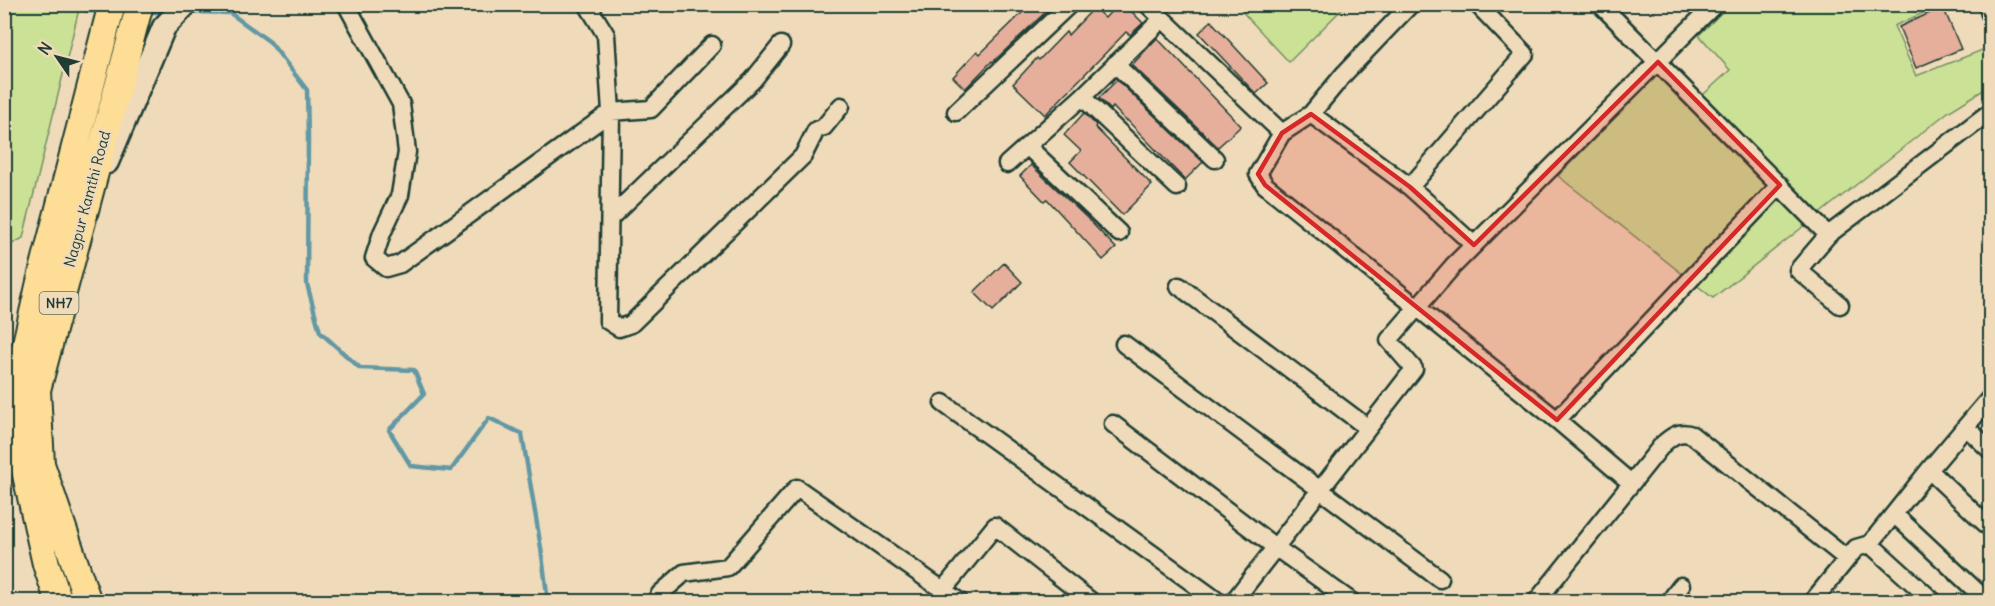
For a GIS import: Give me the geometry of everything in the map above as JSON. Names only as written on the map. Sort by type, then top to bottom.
[{"type":"main road","points":[[59,602],[46,564],[22,457],[22,361],[40,282],[112,4]]},
{"type":"main road","name":"Nagpur Kamthi Road","points":[[88,602],[41,464],[37,390],[140,4]]},
{"type":"street","points":[[80,227],[164,27],[186,4]]},
{"type":"street","points":[[346,4],[401,104],[407,152],[400,195],[382,233],[374,258],[386,268],[400,264],[611,112],[651,109],[712,45]]},
{"type":"street","points":[[586,4],[606,35],[611,112],[608,321],[619,328],[631,324],[803,156],[816,130],[824,127],[841,106]]},
{"type":"street","points":[[956,112],[1070,4]]},
{"type":"street","points":[[1147,4],[1282,133]]},
{"type":"street","points":[[1411,4],[1344,74],[1311,114],[1282,133],[1258,174],[1265,185],[1557,420],[1631,483]]},
{"type":"street","points":[[1410,187],[1525,54],[1477,4]]},
{"type":"street","points":[[1600,4],[1828,235]]},
{"type":"street","points":[[1233,602],[1414,369],[1389,340],[1453,266],[1715,4]]},
{"type":"street","points":[[1987,4],[1990,14]]},
{"type":"street","points":[[1007,164],[1082,97],[1162,19]]},
{"type":"street","points":[[610,218],[753,80],[781,45]]},
{"type":"street","points":[[1114,64],[1215,159]]},
{"type":"street","points":[[1082,97],[1177,188]]},
{"type":"street","points":[[1840,305],[1798,270],[1828,235],[1990,112]]},
{"type":"street","points":[[1311,114],[1410,187],[1474,245]]},
{"type":"street","points":[[1027,146],[1119,233]]},
{"type":"street","points":[[1557,420],[1780,185]]},
{"type":"street","points":[[1179,286],[1368,428]]},
{"type":"street","points":[[1124,344],[1440,579]]},
{"type":"street","points":[[1812,602],[1856,548],[1870,544],[1990,398]]},
{"type":"street","points":[[943,403],[1219,602]]},
{"type":"street","points":[[1113,424],[1275,547],[1352,602]]},
{"type":"street","points":[[1966,427],[1990,450]]},
{"type":"street","points":[[1536,602],[1663,444],[1678,434],[1686,432],[1847,559]]},
{"type":"street","points":[[1929,470],[1990,528]]},
{"type":"street","points":[[655,602],[660,594],[684,573],[728,567],[797,488],[960,602]]},
{"type":"street","points":[[1894,514],[1988,602]]},
{"type":"street","points":[[943,590],[995,526],[1092,602]]},
{"type":"street","points":[[1870,544],[1934,602]]},
{"type":"street","points":[[1669,602],[1681,586]]},
{"type":"highlighted area","points":[[1658,62],[1780,185],[1557,420],[1265,185],[1258,174],[1282,133],[1311,114],[1410,187],[1474,245]]},
{"type":"green space","points":[[5,4],[80,5],[23,238],[5,248]]},
{"type":"green space","points":[[1829,4],[1831,9],[1846,4],[1941,5],[1894,26],[1916,76],[1990,47],[1990,86],[1948,112],[1713,298],[1558,176],[1660,71],[1693,104],[1730,70],[1699,35],[1729,5]]},
{"type":"green space","points":[[1236,5],[1346,5],[1289,62]]},
{"type":"building","points":[[1031,4],[1054,4],[965,89],[953,77],[977,51],[980,54]]},
{"type":"building","points":[[1118,4],[1124,4],[1143,23],[1130,35],[1126,32],[1045,115],[1013,84],[1037,58],[1039,60],[1066,32],[1068,35],[1094,8],[1105,18]]},
{"type":"building","points":[[1943,7],[1961,49],[1916,68],[1899,27]]},
{"type":"building","points":[[1211,21],[1268,83],[1256,94],[1199,33]]},
{"type":"building","points":[[1157,38],[1241,126],[1218,147],[1132,65]]},
{"type":"building","points":[[1117,80],[1203,162],[1185,180],[1127,120],[1113,107],[1111,110],[1099,98]]},
{"type":"building","points":[[1084,113],[1152,185],[1122,215],[1070,162],[1081,151],[1064,135]]},
{"type":"building","points":[[1031,165],[1116,248],[1103,260],[1047,199],[1044,201],[1020,176]]},
{"type":"building","points":[[1004,263],[1022,282],[993,311],[974,292]]},
{"type":"waterway","points":[[87,11],[100,11]]},
{"type":"waterway","points":[[152,12],[161,12]]},
{"type":"waterway","points":[[196,12],[230,13],[270,42],[307,90],[307,284],[320,332],[360,368],[414,370],[424,394],[389,430],[411,466],[451,470],[489,418],[522,434],[548,602]]}]
